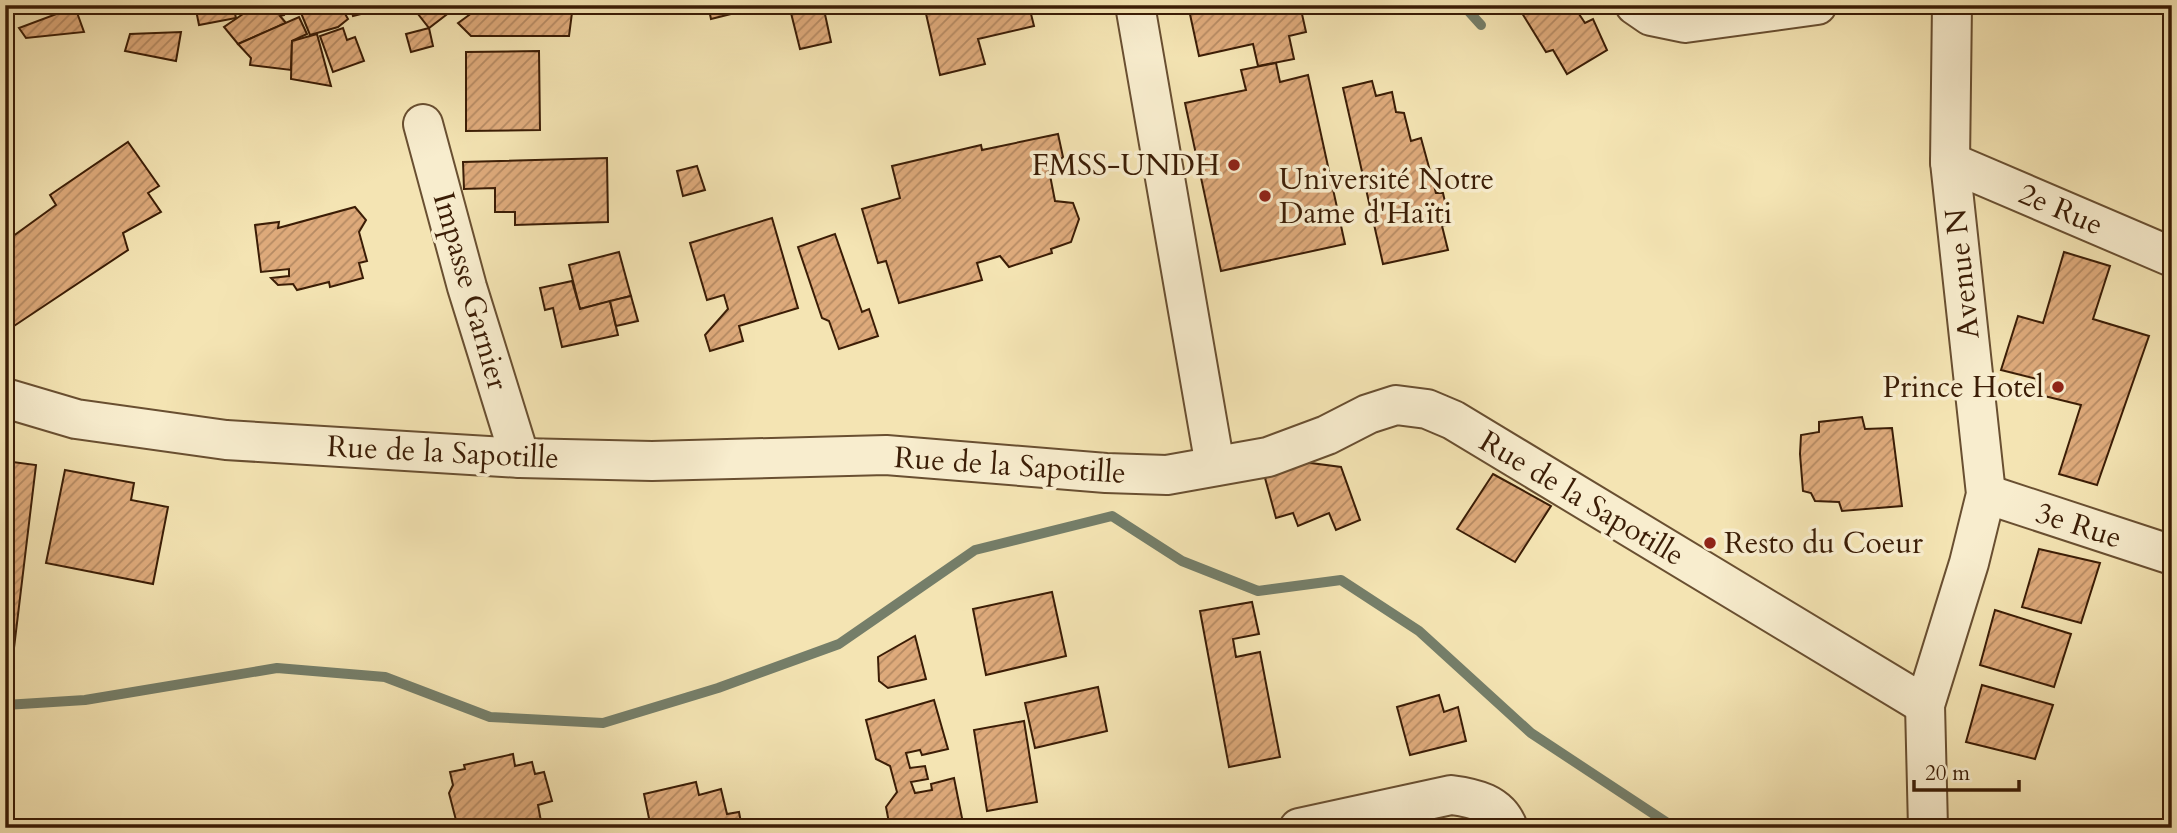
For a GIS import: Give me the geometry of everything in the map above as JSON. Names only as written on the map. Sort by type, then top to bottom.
[{"type":"street","points":[[1135,5],[1215,466]]},
{"type":"street","points":[[1635,5],[1651,16],[1685,23],[1817,5]]},
{"type":"street","name":"Avenue N","points":[[1928,828],[1925,705],[1969,563],[1986,494],[1950,162],[1952,5]]},
{"type":"street","name":"Impasse Garnier","points":[[423,124],[467,287],[520,458]]},
{"type":"street","name":"2e Rue","points":[[1950,162],[2172,257]]},
{"type":"street","name":"Rue de la Sapotille","points":[[5,398],[76,419],[226,440],[520,458],[652,461],[886,455],[1106,473],[1167,475],[1268,457],[1326,435],[1368,414],[1396,405],[1427,409],[1453,421],[1925,705]]},
{"type":"street","name":"3e Rue","points":[[1986,494],[2172,555]]},
{"type":"street","points":[[1299,828],[1451,795],[1473,797],[1490,805],[1506,821],[1508,828]]},
{"type":"building","points":[[195,5],[233,5],[236,18],[199,25]]},
{"type":"building","points":[[282,5],[284,15],[280,16],[286,23],[238,44],[224,27],[243,14],[244,7]]},
{"type":"building","points":[[316,5],[340,5],[348,19],[338,27],[310,35],[301,13]]},
{"type":"building","points":[[350,5],[372,5],[373,11],[353,16]]},
{"type":"building","points":[[411,5],[459,5],[429,28]]},
{"type":"building","points":[[483,5],[573,5],[569,36],[471,36],[458,23]]},
{"type":"building","points":[[708,5],[741,5],[743,11],[711,19]]},
{"type":"building","points":[[789,5],[823,5],[831,42],[800,49]]},
{"type":"building","points":[[924,5],[1068,5],[1031,14],[1034,26],[978,39],[985,64],[940,75]]},
{"type":"building","points":[[1188,5],[1300,5],[1306,32],[1289,36],[1294,59],[1258,66],[1253,44],[1199,56]]},
{"type":"building","points":[[1517,5],[1573,5],[1585,23],[1593,19],[1607,50],[1567,74],[1553,50],[1546,52]]},
{"type":"building","points":[[75,7],[84,32],[26,38],[19,28]]},
{"type":"building","points":[[299,17],[307,34],[292,41],[291,70],[250,65],[251,58],[238,44]]},
{"type":"building","points":[[343,28],[347,40],[355,37],[364,61],[333,72],[320,36]]},
{"type":"building","points":[[429,28],[433,46],[411,52],[406,34]]},
{"type":"building","points":[[181,32],[176,61],[125,51],[130,34]]},
{"type":"building","points":[[317,34],[331,86],[291,79],[292,41]]},
{"type":"building","points":[[539,51],[540,130],[466,131],[466,52]]},
{"type":"building","points":[[1276,63],[1280,82],[1308,75],[1345,244],[1221,271],[1185,103],[1246,90],[1241,70]]},
{"type":"building","points":[[1372,81],[1376,96],[1392,92],[1396,112],[1404,113],[1411,141],[1421,138],[1436,193],[1443,193],[1450,224],[1442,226],[1448,250],[1383,264],[1343,88]]},
{"type":"building","points":[[1058,134],[1063,157],[1049,170],[1055,201],[1073,203],[1079,219],[1071,242],[1051,249],[1052,253],[1009,267],[1000,256],[977,263],[982,280],[899,303],[886,261],[878,263],[862,209],[900,198],[892,166],[981,145],[982,150]]},
{"type":"building","points":[[128,142],[159,186],[148,193],[161,212],[123,233],[128,250],[5,332],[5,242],[56,205],[50,195]]},
{"type":"building","points":[[607,158],[608,222],[515,225],[515,212],[495,212],[495,188],[464,189],[463,162]]},
{"type":"building","points":[[697,166],[705,190],[683,196],[677,171]]},
{"type":"building","points":[[355,207],[366,220],[359,232],[367,261],[359,263],[363,278],[330,287],[329,282],[297,290],[293,284],[278,285],[271,278],[289,276],[289,269],[261,272],[255,225],[279,222],[278,228]]},
{"type":"building","points":[[772,218],[798,308],[739,326],[743,341],[710,351],[705,335],[728,309],[724,295],[707,300],[690,243]]},
{"type":"building","points":[[835,234],[862,312],[869,309],[878,336],[839,349],[829,321],[822,318],[798,247]]},
{"type":"building","points":[[619,252],[631,296],[580,309],[569,265]]},
{"type":"building","points":[[2064,252],[2110,266],[2093,319],[2149,336],[2097,485],[2059,474],[2081,405],[2032,393],[2037,379],[2001,370],[2018,316],[2043,323]]},
{"type":"building","points":[[572,281],[580,309],[610,301],[618,335],[562,347],[553,308],[545,310],[540,288]]},
{"type":"building","points":[[631,296],[638,321],[616,326],[610,301]]},
{"type":"building","points":[[1862,417],[1865,429],[1892,428],[1902,506],[1842,511],[1839,502],[1815,501],[1811,493],[1803,491],[1801,435],[1819,432],[1819,422]]},
{"type":"building","points":[[1308,455],[1311,463],[1341,467],[1360,520],[1336,530],[1329,513],[1298,526],[1293,513],[1276,518],[1265,478]]},
{"type":"building","points":[[5,461],[36,465],[14,648],[5,647]]},
{"type":"building","points":[[65,470],[134,483],[131,500],[168,507],[153,584],[46,563]]},
{"type":"building","points":[[1493,474],[1551,506],[1515,562],[1457,529]]},
{"type":"building","points":[[2039,549],[2100,563],[2081,623],[2022,607]]},
{"type":"building","points":[[1052,592],[1066,656],[986,675],[973,609]]},
{"type":"building","points":[[1252,602],[1259,634],[1233,639],[1236,657],[1260,652],[1280,757],[1229,767],[1200,611]]},
{"type":"building","points":[[1995,610],[2071,634],[2054,687],[1980,665]]},
{"type":"building","points":[[915,636],[926,679],[888,688],[879,681],[878,657]]},
{"type":"building","points":[[1982,685],[2053,705],[2035,759],[1966,742]]},
{"type":"building","points":[[1098,687],[1107,731],[1035,748],[1025,703]]},
{"type":"building","points":[[1439,695],[1444,712],[1458,707],[1466,741],[1410,755],[1397,707]]},
{"type":"building","points":[[934,700],[948,749],[922,755],[920,750],[906,753],[910,768],[925,766],[928,779],[911,782],[915,793],[932,790],[931,784],[954,778],[964,828],[890,828],[886,807],[897,792],[890,766],[876,759],[866,720]]},
{"type":"building","points":[[1024,721],[1037,802],[987,811],[974,730]]},
{"type":"building","points":[[513,754],[515,766],[532,762],[535,774],[544,772],[552,801],[538,805],[542,827],[451,828],[450,826],[457,824],[449,793],[453,785],[450,772],[465,769],[464,765]]},
{"type":"building","points":[[696,782],[699,795],[721,789],[727,814],[739,812],[742,828],[651,828],[644,794]]},
{"type":"waterway","points":[[1463,5],[1481,25]]},
{"type":"waterway","points":[[5,705],[85,700],[277,668],[385,677],[490,717],[603,723],[718,688],[839,644],[975,550],[1112,516],[1182,561],[1258,591],[1341,580],[1419,631],[1531,733],[1675,828]]},
{"type":"place","name":"FMSS-UNDH","points":[[1234,165]]},
{"type":"place","name":"Université Notre Dame d'Haïti","points":[[1265,196]]},
{"type":"place","name":"Prince Hotel","points":[[2058,387]]},
{"type":"place","name":"Resto du Coeur","points":[[1710,543]]}]
